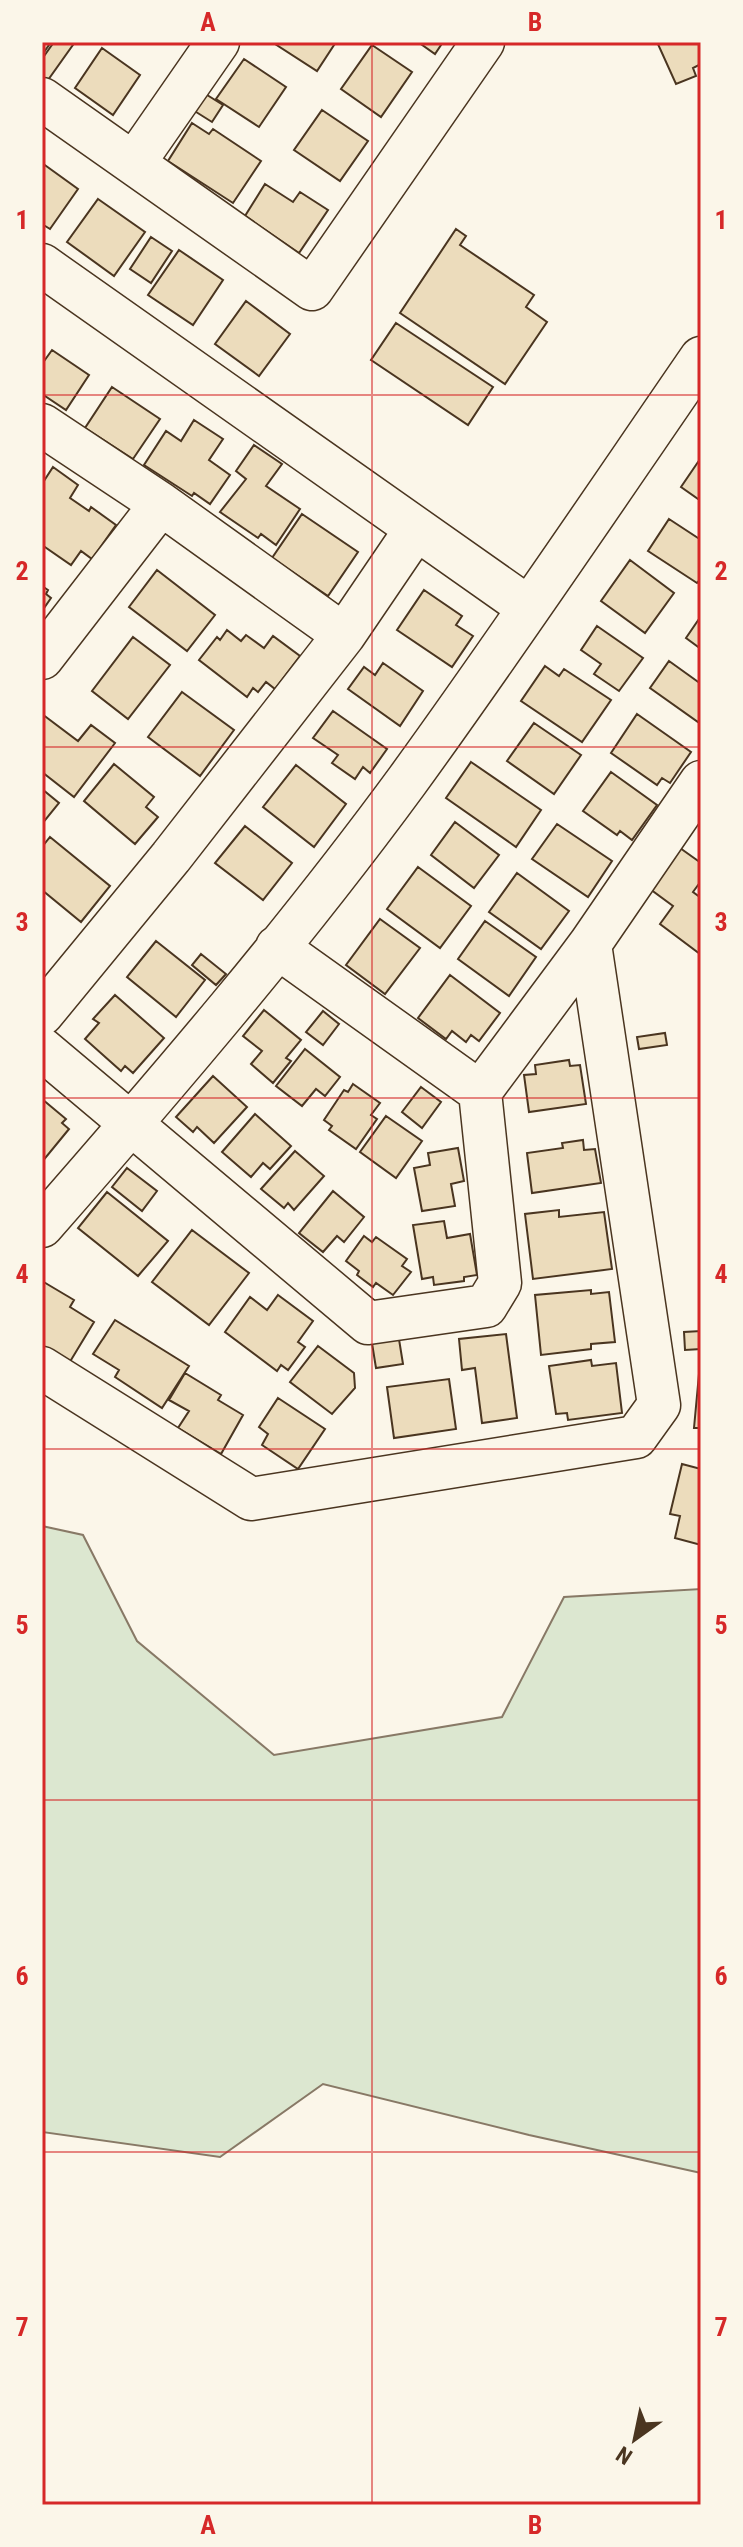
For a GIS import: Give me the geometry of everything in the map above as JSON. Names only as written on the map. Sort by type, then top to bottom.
[{"type":"street","points":[[134,163],[218,42]]},
{"type":"street","points":[[42,99],[312,289],[483,42]]},
{"type":"street","points":[[42,265],[529,608]]},
{"type":"street","points":[[42,1226],[132,1123],[277,947],[406,782],[701,358]]},
{"type":"street","points":[[42,425],[161,504],[344,635]]},
{"type":"street","points":[[42,658],[161,504]]},
{"type":"street","points":[[42,1014],[171,857],[344,635],[416,529]]},
{"type":"street","points":[[42,1049],[368,1323],[486,1306],[500,1283],[480,1092],[590,944],[701,782]]},
{"type":"street","points":[[42,1368],[251,1499],[636,1437],[659,1405],[590,944]]},
{"type":"street","points":[[277,947],[480,1092]]},
{"type":"green space","points":[[42,1526],[83,1535],[137,1641],[274,1755],[502,1717],[564,1597],[701,1589],[701,2173],[529,2135],[323,2084],[220,2157],[42,2132]]},
{"type":"building","points":[[42,42],[51,42],[42,55]]},
{"type":"building","points":[[54,42],[75,42],[43,87],[42,59]]},
{"type":"building","points":[[272,42],[336,42],[317,71]]},
{"type":"building","points":[[418,42],[443,42],[435,54]]},
{"type":"building","points":[[657,42],[701,42],[701,64],[693,68],[696,76],[676,84]]},
{"type":"building","points":[[372,45],[412,72],[381,117],[341,89]]},
{"type":"building","points":[[102,48],[140,75],[113,115],[75,88]]},
{"type":"building","points":[[244,59],[286,87],[259,127],[216,99]]},
{"type":"building","points":[[196,88],[223,105],[212,122],[185,105]]},
{"type":"building","points":[[322,110],[368,141],[340,181],[294,150]]},
{"type":"building","points":[[192,123],[209,134],[213,129],[261,161],[233,203],[168,161]]},
{"type":"building","points":[[42,163],[78,189],[50,229],[42,224]]},
{"type":"building","points":[[265,184],[293,202],[300,192],[328,210],[299,253],[245,216]]},
{"type":"building","points":[[98,199],[145,232],[114,276],[67,242]]},
{"type":"building","points":[[456,229],[466,236],[460,245],[534,295],[526,307],[547,322],[505,384],[400,313]]},
{"type":"building","points":[[151,237],[172,251],[151,283],[130,269]]},
{"type":"building","points":[[179,250],[223,280],[193,325],[148,295]]},
{"type":"building","points":[[246,301],[290,334],[259,376],[215,344]]},
{"type":"building","points":[[396,323],[493,387],[468,425],[371,360]]},
{"type":"building","points":[[52,350],[89,375],[66,410],[42,394],[42,364]]},
{"type":"building","points":[[112,387],[160,419],[133,459],[85,428]]},
{"type":"building","points":[[194,420],[223,439],[209,460],[230,475],[210,504],[144,465],[166,431],[181,441]]},
{"type":"building","points":[[254,445],[282,464],[266,486],[300,509],[276,545],[261,534],[258,538],[220,512],[246,479],[236,471]]},
{"type":"building","points":[[698,462],[701,465],[701,501],[681,487]]},
{"type":"building","points":[[53,467],[78,485],[70,498],[89,511],[91,507],[116,525],[92,559],[81,551],[71,565],[42,545],[42,484]]},
{"type":"building","points":[[302,514],[358,552],[328,596],[272,558]]},
{"type":"building","points":[[669,519],[701,540],[701,578],[697,583],[648,551]]},
{"type":"building","points":[[630,560],[674,593],[645,633],[601,601]]},
{"type":"building","points":[[157,570],[215,615],[187,651],[129,607]]},
{"type":"building","points":[[42,586],[51,598],[42,611]]},
{"type":"building","points":[[424,590],[462,616],[456,625],[473,636],[452,667],[397,630]]},
{"type":"building","points":[[701,616],[701,649],[686,638]]},
{"type":"building","points":[[597,626],[643,658],[619,691],[594,674],[601,664],[581,650]]},
{"type":"building","points":[[227,630],[241,641],[246,635],[264,648],[273,636],[300,656],[275,689],[266,682],[258,692],[253,688],[247,697],[199,660],[217,637],[220,640]]},
{"type":"building","points":[[133,637],[170,665],[128,719],[92,691]]},
{"type":"building","points":[[669,661],[701,684],[701,718],[698,722],[650,688]]},
{"type":"building","points":[[383,663],[423,691],[400,726],[348,689],[364,667],[375,675]]},
{"type":"building","points":[[545,666],[559,676],[564,669],[611,700],[582,742],[521,701]]},
{"type":"building","points":[[182,692],[234,730],[200,776],[148,737]]},
{"type":"building","points":[[333,711],[387,749],[370,773],[363,767],[355,779],[332,763],[338,755],[313,738]]},
{"type":"building","points":[[42,714],[78,741],[91,725],[115,743],[74,797],[42,772]]},
{"type":"building","points":[[637,714],[691,752],[670,783],[662,778],[657,785],[611,753]]},
{"type":"building","points":[[534,723],[581,755],[554,794],[507,761]]},
{"type":"building","points":[[471,762],[541,810],[516,847],[446,798]]},
{"type":"building","points":[[114,764],[154,797],[146,807],[158,817],[135,844],[84,801]]},
{"type":"building","points":[[296,765],[346,804],[314,847],[263,807]]},
{"type":"building","points":[[611,772],[657,805],[632,840],[620,831],[617,835],[583,811]]},
{"type":"building","points":[[42,789],[59,803],[42,824]]},
{"type":"building","points":[[455,822],[499,855],[474,888],[431,855]]},
{"type":"building","points":[[557,824],[612,861],[588,897],[532,859]]},
{"type":"building","points":[[245,826],[292,863],[263,900],[215,863]]},
{"type":"building","points":[[50,837],[110,886],[81,922],[42,890],[42,847]]},
{"type":"building","points":[[680,848],[701,863],[701,881],[693,892],[701,898],[700,954],[660,924],[673,906],[650,889]]},
{"type":"building","points":[[418,867],[471,906],[440,948],[387,909]]},
{"type":"building","points":[[517,873],[569,911],[541,949],[489,912]]},
{"type":"building","points":[[380,919],[420,948],[385,994],[346,965]]},
{"type":"building","points":[[485,921],[536,957],[509,996],[458,959]]},
{"type":"building","points":[[156,941],[205,980],[176,1017],[127,977]]},
{"type":"building","points":[[201,954],[226,974],[216,985],[192,965]]},
{"type":"building","points":[[450,975],[500,1013],[479,1041],[471,1035],[466,1042],[452,1031],[446,1039],[418,1018]]},
{"type":"building","points":[[115,995],[164,1038],[133,1073],[125,1066],[121,1071],[85,1039],[99,1023],[93,1019]]},
{"type":"building","points":[[264,1010],[301,1040],[286,1058],[291,1061],[273,1083],[251,1064],[262,1051],[243,1036]]},
{"type":"building","points":[[323,1011],[339,1024],[323,1045],[306,1032]]},
{"type":"building","points":[[665,1033],[667,1045],[639,1049],[637,1037]]},
{"type":"building","points":[[305,1049],[340,1077],[325,1096],[316,1089],[302,1106],[276,1086]]},
{"type":"building","points":[[569,1060],[570,1066],[580,1065],[586,1104],[529,1112],[524,1075],[536,1074],[535,1065]]},
{"type":"building","points":[[213,1076],[247,1107],[214,1143],[197,1127],[193,1132],[176,1117]]},
{"type":"building","points":[[353,1084],[380,1103],[371,1115],[377,1119],[356,1149],[329,1130],[332,1126],[324,1120],[344,1090],[348,1092]]},
{"type":"building","points":[[421,1087],[441,1102],[422,1128],[402,1112]]},
{"type":"building","points":[[42,1099],[66,1119],[62,1123],[69,1129],[42,1162]]},
{"type":"building","points":[[255,1114],[291,1146],[270,1169],[263,1163],[251,1177],[222,1152]]},
{"type":"building","points":[[386,1116],[422,1141],[396,1178],[360,1152]]},
{"type":"building","points":[[583,1140],[584,1150],[595,1149],[601,1183],[532,1193],[527,1153],[563,1148],[562,1143]]},
{"type":"building","points":[[458,1148],[464,1181],[451,1184],[455,1206],[422,1211],[414,1168],[430,1165],[428,1153]]},
{"type":"building","points":[[295,1151],[324,1176],[294,1210],[288,1203],[284,1208],[261,1189]]},
{"type":"building","points":[[127,1168],[157,1191],[142,1211],[112,1187]]},
{"type":"building","points":[[333,1191],[364,1217],[344,1242],[337,1236],[323,1252],[299,1233]]},
{"type":"building","points":[[107,1192],[168,1241],[138,1276],[78,1228]]},
{"type":"building","points":[[559,1210],[559,1217],[604,1212],[612,1269],[533,1279],[525,1214]]},
{"type":"building","points":[[444,1221],[447,1238],[470,1234],[477,1275],[464,1277],[464,1281],[434,1285],[433,1277],[422,1279],[413,1225]]},
{"type":"building","points":[[192,1230],[249,1273],[209,1325],[152,1282]]},
{"type":"building","points":[[364,1236],[372,1242],[376,1237],[407,1259],[402,1266],[411,1272],[393,1295],[376,1283],[373,1287],[357,1275],[359,1271],[346,1261]]},
{"type":"building","points":[[42,1281],[74,1300],[70,1307],[94,1322],[68,1365],[42,1350]]},
{"type":"building","points":[[591,1290],[591,1294],[609,1292],[615,1342],[591,1344],[591,1349],[541,1355],[535,1295]]},
{"type":"building","points":[[278,1295],[313,1321],[298,1342],[305,1347],[288,1370],[281,1365],[277,1371],[225,1332],[250,1297],[267,1310]]},
{"type":"building","points":[[115,1320],[189,1366],[162,1408],[115,1377],[119,1370],[93,1354]]},
{"type":"building","points":[[701,1331],[701,1349],[685,1350],[684,1332]]},
{"type":"building","points":[[398,1333],[403,1364],[376,1368],[371,1337]]},
{"type":"building","points":[[506,1334],[517,1418],[482,1423],[475,1368],[462,1370],[459,1339]]},
{"type":"building","points":[[318,1346],[354,1373],[355,1388],[332,1414],[290,1382]]},
{"type":"building","points":[[591,1360],[592,1366],[616,1363],[622,1413],[568,1420],[567,1413],[556,1414],[549,1366]]},
{"type":"building","points":[[185,1373],[221,1395],[218,1400],[243,1415],[221,1454],[178,1428],[189,1411],[169,1400]]},
{"type":"building","points":[[699,1374],[701,1428],[694,1428]]},
{"type":"building","points":[[449,1379],[456,1429],[394,1438],[387,1387]]},
{"type":"building","points":[[278,1398],[325,1429],[298,1469],[262,1445],[268,1434],[259,1427]]},
{"type":"building","points":[[682,1464],[701,1469],[701,1545],[675,1538],[680,1516],[670,1514]]}]
